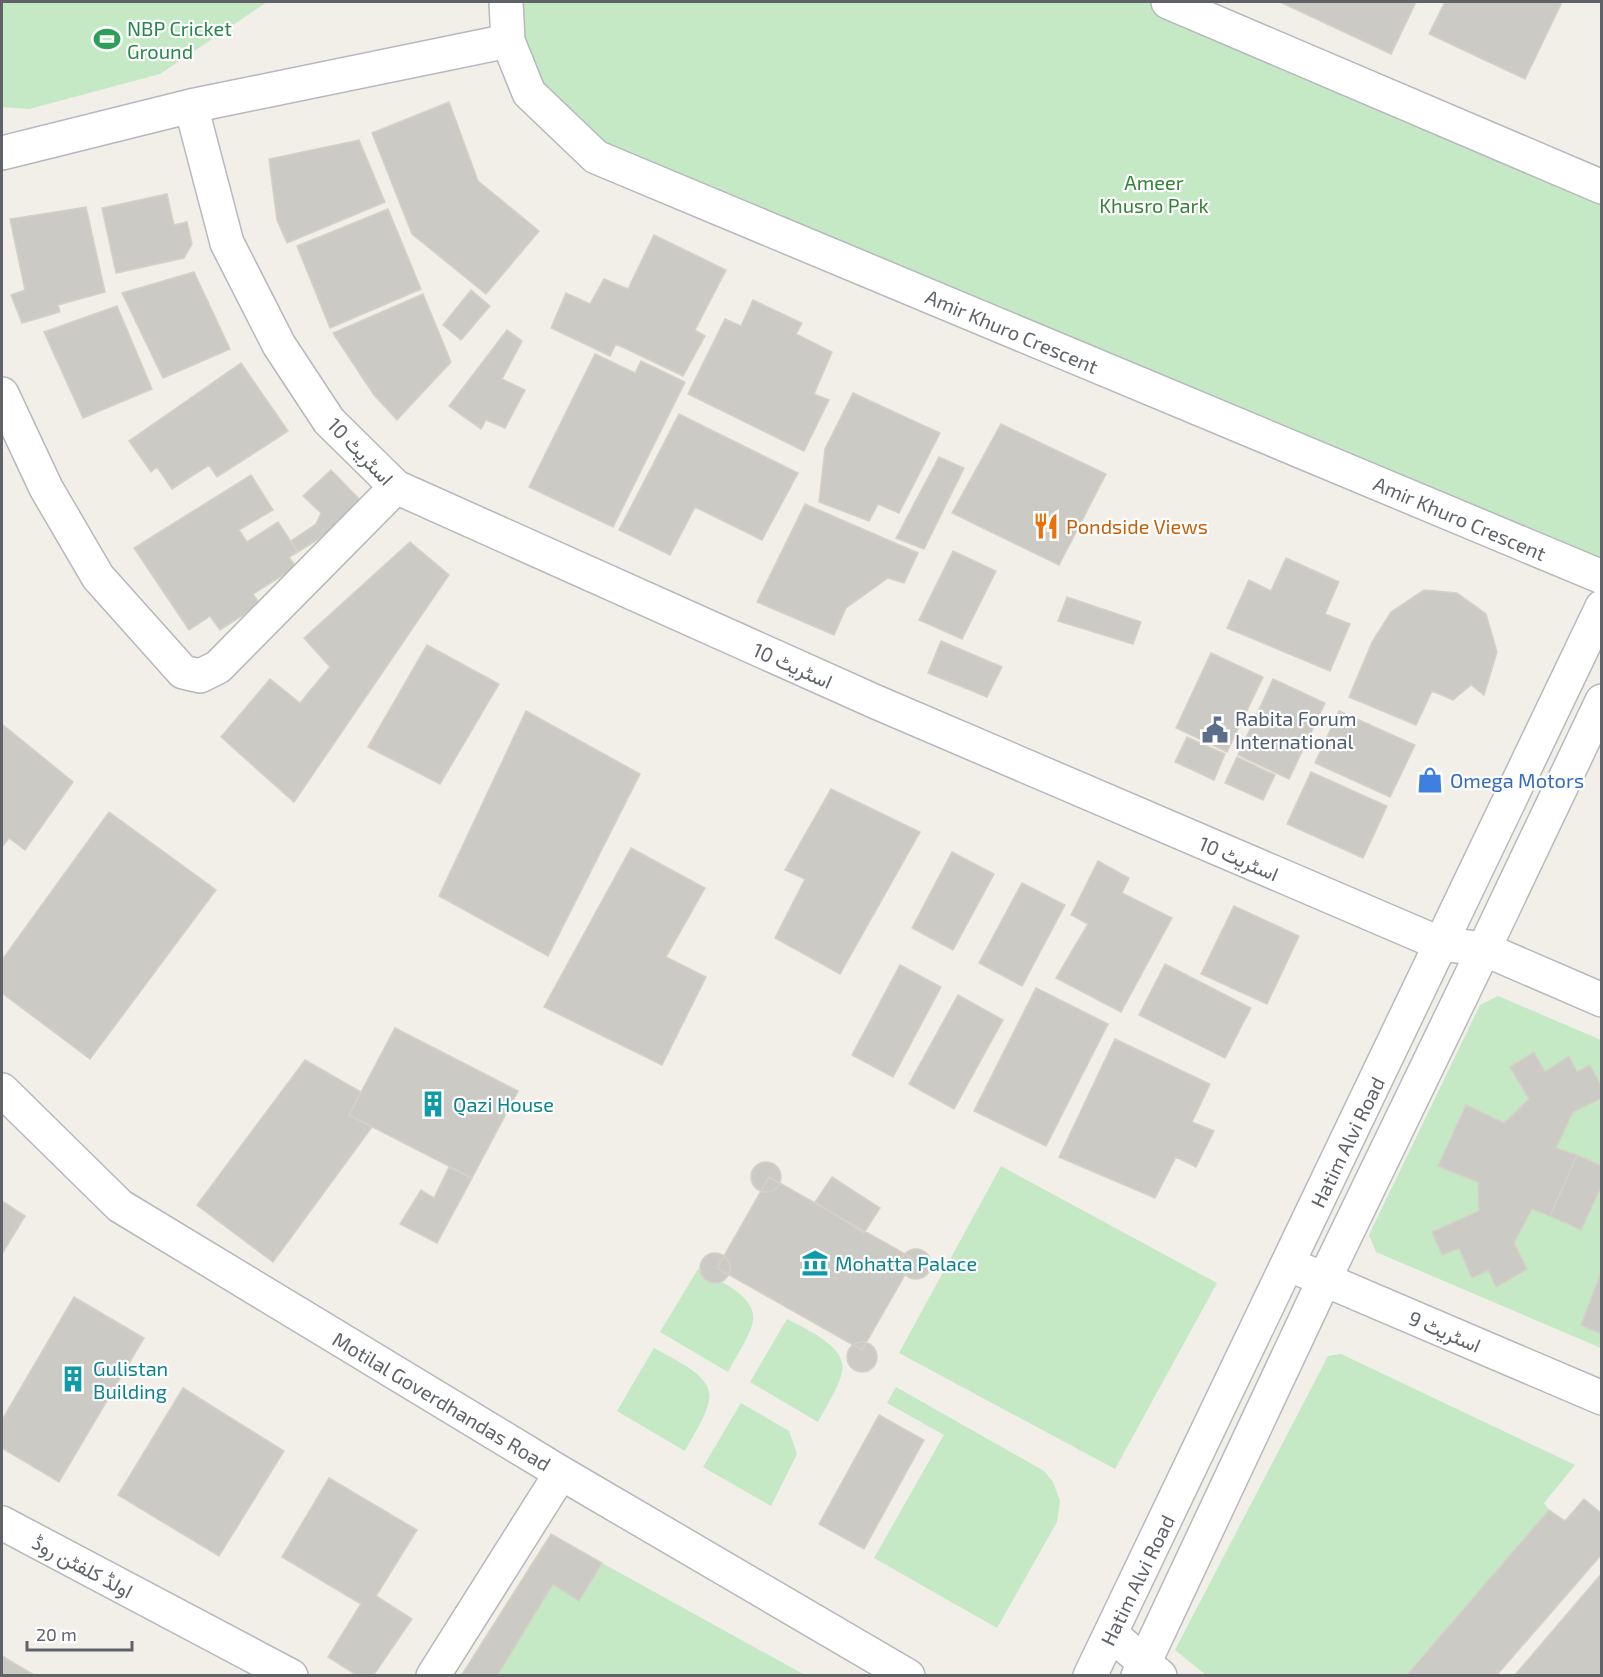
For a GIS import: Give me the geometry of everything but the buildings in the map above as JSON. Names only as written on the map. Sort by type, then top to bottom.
[{"type":"street","name":"Amir Khuro Crescent","points":[[506,2],[508,41],[529,93],[596,157],[1602,577]]},
{"type":"street","points":[[1168,2],[1602,186]]},
{"type":"street","points":[[2,153],[191,106],[508,41]]},
{"type":"street","name":"اسٹریٹ 10","points":[[191,106],[227,243],[279,345],[329,421],[396,487],[876,702],[1441,944],[1484,949],[1602,1000]]},
{"type":"street","points":[[2,394],[46,488],[98,577],[183,672],[200,676],[218,667],[396,487]]},
{"type":"street","name":"Hatim Alvi Road","points":[[1090,1676],[1602,607]]},
{"type":"street","name":"Hatim Alvi Road","points":[[1148,1671],[1324,1280],[1602,701]]},
{"type":"street","name":"Motilal Goverdhandas Road","points":[[2,1090],[120,1206],[561,1473],[908,1676]]},
{"type":"street","name":"اسٹریٹ 9","points":[[1288,1264],[1602,1398]]},
{"type":"street","points":[[433,1676],[561,1473]]},
{"type":"street","name":"اولڈ کلفٹن روڈ","points":[[2,1523],[287,1674]]},
{"type":"street","points":[[1111,1634],[1148,1671]]},
{"type":"green space","name":"NBP Cricket Ground","points":[[2,2],[267,2],[160,74],[29,109],[2,107]]},
{"type":"green space","name":"Ameer Khusro Park","points":[[506,2],[1169,2],[1601,186],[1601,577],[596,157],[529,93]]},
{"type":"green space","points":[[1498,996],[1601,1040],[1601,1348],[1376,1252],[1369,1235],[1480,1005]]},
{"type":"green space","points":[[1001,1166],[1217,1283],[1115,1469],[899,1353]]},
{"type":"green space","points":[[698,1269],[742,1296],[752,1312],[753,1321],[749,1333],[728,1372],[660,1332]]},
{"type":"green space","points":[[787,1319],[814,1333],[832,1346],[842,1362],[838,1383],[818,1422],[750,1382]]},
{"type":"green space","points":[[654,1348],[699,1375],[709,1391],[705,1412],[685,1451],[617,1411]]},
{"type":"green space","points":[[1341,1354],[1575,1465],[1544,1503],[1549,1510],[1406,1675],[1206,1675],[1175,1650],[1328,1356]]},
{"type":"green space","points":[[896,1387],[1044,1471],[1053,1482],[1060,1501],[1057,1522],[997,1628],[874,1558],[944,1435],[887,1403]]},
{"type":"green space","points":[[741,1403],[789,1431],[797,1454],[771,1506],[703,1467]]},
{"type":"green space","points":[[602,1563],[805,1675],[497,1676],[553,1584],[579,1601]]},
{"type":"place","name":"NBP Cricket Ground","points":[[107,39]]},
{"type":"place","name":"Pondside Views","points":[[1046,526]]},
{"type":"place","name":"Rabita Forum International","points":[[1215,730]]},
{"type":"place","name":"Omega Motors","points":[[1430,780]]},
{"type":"place","name":"Qazi House","points":[[433,1104]]},
{"type":"place","name":"Mohatta Palace","points":[[815,1263]]},
{"type":"place","name":"Gulistan Building","points":[[73,1379]]}]
